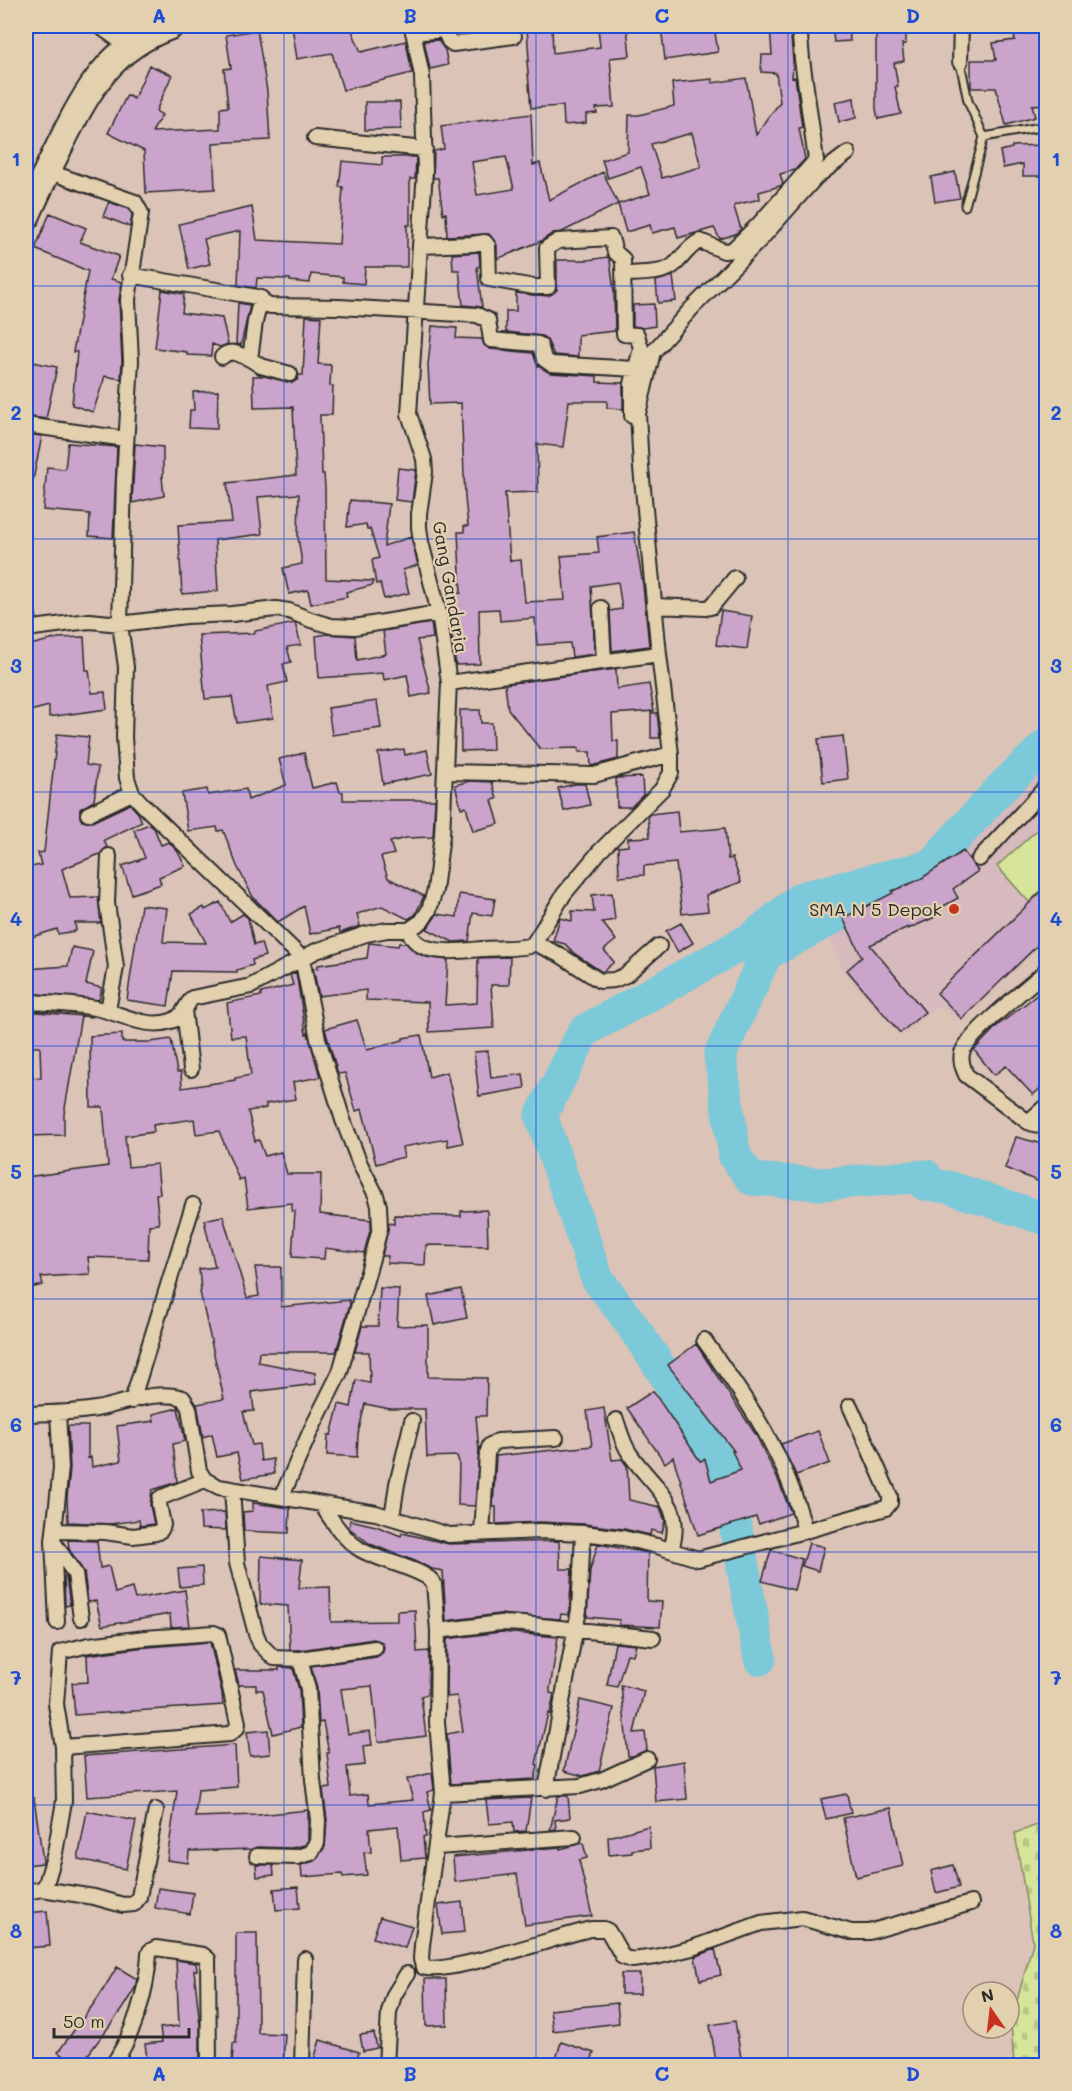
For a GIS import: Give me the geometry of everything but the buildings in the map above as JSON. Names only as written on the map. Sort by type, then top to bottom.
[{"type":"highway","points":[[26,217],[37,182],[87,93],[110,63],[129,47],[149,34],[170,26]]},
{"type":"street","points":[[99,26],[129,47]]},
{"type":"street","points":[[530,945],[569,887],[600,851],[662,789],[671,773],[671,754],[635,442],[632,384],[635,369],[647,350],[692,309],[761,239],[813,172],[816,160],[802,59],[800,26]]},
{"type":"street","points":[[960,62],[961,26]]},
{"type":"street","points":[[412,29],[444,30],[453,44],[514,36]]},
{"type":"street","name":"Gang Gandaria","points":[[409,930],[422,921],[429,910],[435,890],[446,772],[448,683],[439,613],[419,527],[425,472],[424,459],[408,414],[425,188],[422,76],[412,29]]},
{"type":"street","points":[[315,138],[425,149]]},
{"type":"street","points":[[624,274],[675,265],[688,249],[700,242],[724,251],[732,250],[813,172],[848,153]]},
{"type":"street","points":[[37,182],[135,202],[141,213],[130,275],[128,309],[131,361],[120,624],[126,674],[128,784],[132,793],[302,958],[318,1039],[347,1133],[379,1206],[380,1228],[362,1301],[340,1372],[282,1496]]},
{"type":"street","points":[[421,246],[485,242],[488,246],[489,279],[534,287],[548,287],[547,248],[558,241],[611,238],[615,252],[623,259],[624,334],[637,335],[647,350],[632,462]]},
{"type":"street","points":[[130,275],[261,298],[271,306],[339,307],[484,317],[490,324],[491,340],[538,344],[544,359],[551,364],[635,369]]},
{"type":"street","points":[[250,359],[261,298]]},
{"type":"street","points":[[222,357],[226,353],[233,352],[261,366],[290,374]]},
{"type":"street","points":[[26,425],[126,440]]},
{"type":"street","points":[[654,606],[706,608],[711,606],[735,578]]},
{"type":"street","points":[[26,602],[28,629],[90,621],[120,624],[276,609],[289,611],[331,626],[354,627],[439,613]]},
{"type":"street","points":[[601,608],[604,661]]},
{"type":"street","points":[[448,683],[659,654]]},
{"type":"street","points":[[446,772],[594,775],[671,754]]},
{"type":"street","points":[[979,859],[1047,787]]},
{"type":"street","points":[[88,814],[132,793]]},
{"type":"street","points":[[108,1010],[116,968],[108,917],[109,856]]},
{"type":"street","points":[[26,1002],[108,1010],[136,1020],[169,1022],[178,1018],[192,998],[251,987],[302,958],[329,946],[378,931],[409,930],[416,942],[441,951],[504,949],[530,945],[560,955],[600,981],[614,980],[626,975],[659,946]]},
{"type":"street","points":[[1047,971],[978,1032],[965,1045],[961,1054],[961,1064],[966,1075],[1028,1122],[1047,1128]]},
{"type":"street","points":[[184,1010],[191,1069]]},
{"type":"street","points":[[1028,1122],[1047,1106]]},
{"type":"street","points":[[132,1401],[193,1205]]},
{"type":"street","points":[[704,1340],[748,1402],[769,1437],[794,1491],[805,1531]]},
{"type":"street","points":[[26,1414],[95,1409],[168,1395],[183,1398],[189,1408],[199,1471],[205,1479],[219,1487],[376,1513],[449,1535],[540,1531],[583,1533],[622,1538],[698,1559],[881,1510],[890,1503],[890,1496],[850,1406]]},
{"type":"street","points":[[57,1622],[54,1536],[61,1468],[58,1413]]},
{"type":"street","points":[[616,1420],[630,1454],[672,1506],[675,1529],[671,1550]]},
{"type":"street","points":[[392,1517],[397,1484],[412,1421]]},
{"type":"street","points":[[482,1533],[487,1454],[490,1445],[498,1441],[556,1438]]},
{"type":"street","points":[[54,1536],[105,1532],[133,1536],[156,1533],[163,1525],[160,1497],[205,1479]]},
{"type":"street","points":[[232,1489],[237,1563],[260,1644],[274,1658],[300,1659],[375,1647]]},
{"type":"street","points":[[321,1504],[343,1534],[358,1548],[433,1580],[438,1630],[436,1722],[443,1793],[421,1959],[426,1969],[456,1966],[591,1929],[608,1931],[623,1957],[633,1960],[656,1957],[699,1946],[761,1923],[802,1918],[851,1932],[869,1932],[971,1903]]},
{"type":"street","points":[[546,1789],[579,1610],[583,1533]]},
{"type":"street","points":[[54,1536],[75,1574],[81,1618]]},
{"type":"street","points":[[438,1630],[500,1623],[653,1638]]},
{"type":"street","points":[[42,1889],[50,1876],[61,1825],[64,1783],[63,1747],[56,1704],[60,1652],[145,1638],[218,1634],[237,1723],[237,1728],[230,1734],[63,1747]]},
{"type":"street","points":[[257,1856],[297,1857],[311,1852],[317,1843],[318,1820],[313,1780],[308,1689],[300,1659]]},
{"type":"street","points":[[443,1793],[580,1786],[601,1780],[647,1760]]},
{"type":"street","points":[[26,1892],[42,1889],[94,1897],[123,1905],[134,1904],[139,1897],[156,1810]]},
{"type":"street","points":[[437,1847],[574,1837]]},
{"type":"street","points":[[118,2063],[142,1994],[150,1951],[156,1948],[202,1955],[208,1959],[209,2066]]},
{"type":"street","points":[[302,2066],[305,1959]]},
{"type":"street","points":[[387,2066],[389,2012],[394,1995],[407,1974]]},
{"type":"lane","points":[[960,62],[968,101],[984,137],[965,206]]},
{"type":"lane","points":[[984,137],[1047,126]]},
{"type":"shaded area","name":"SMA N 5 Depok","points":[[1046,751],[1046,942],[956,1021],[941,1004],[902,1036],[844,973],[826,930],[958,852],[1006,792]]},
{"type":"green space","points":[[1046,822],[1046,886],[1029,902],[997,866]]},
{"type":"green space","points":[[1046,1822],[1046,2065],[1014,2065],[1012,2040],[1021,2040],[1021,1986],[1033,1943],[1015,1833]]},
{"type":"waterway","points":[[760,1659],[731,1502],[729,1475],[696,1428],[662,1370],[597,1278],[541,1116],[584,1031],[751,939],[801,898],[930,866],[1000,789],[1046,745]]},
{"type":"waterway","points":[[887,889],[766,954],[720,1055],[735,1157],[752,1179],[822,1184],[926,1176],[924,1184],[948,1187],[1046,1219]]},
{"type":"place","name":"SMA N 5 Depok","points":[[954,909]]}]
